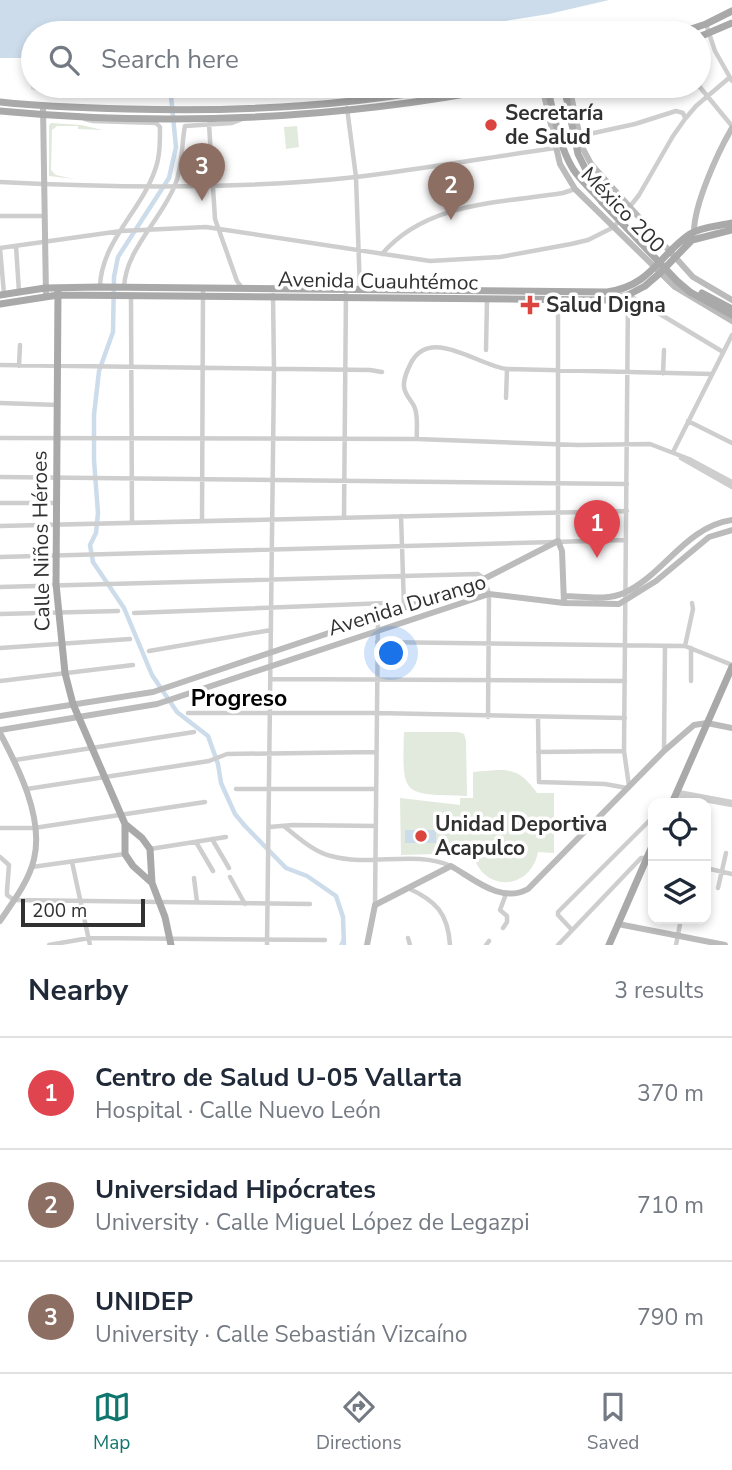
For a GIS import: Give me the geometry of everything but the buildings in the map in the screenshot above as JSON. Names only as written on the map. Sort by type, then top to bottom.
[{"type":"main road","points":[[711,22],[732,11]]},
{"type":"main road","points":[[711,33],[732,23]]},
{"type":"main road","points":[[183,118],[362,98]]},
{"type":"main road","points":[[0,102],[82,117],[183,118],[348,111],[448,98]]},
{"type":"main road","name":"México 200","points":[[545,98],[564,172],[575,188],[658,271],[686,295],[732,321]]},
{"type":"main road","points":[[550,98],[562,147],[568,160],[581,179],[604,200]]},
{"type":"main road","points":[[566,98],[578,154],[604,200]]},
{"type":"main road","name":"México 200","points":[[572,98],[585,156],[590,164],[701,283],[732,300]]},
{"type":"main road","points":[[0,111],[161,118]]},
{"type":"main road","points":[[43,111],[45,293]]},
{"type":"main road","points":[[694,232],[695,219],[714,164],[732,127]]},
{"type":"main road","name":"México 200","points":[[604,200],[677,281],[732,315]]},
{"type":"main road","name":"Avenida Cuauhtémoc","points":[[360,294],[487,300],[608,300],[629,295],[658,271],[694,232],[732,223]]},
{"type":"main road","name":"Avenida Cuauhtémoc","points":[[673,255],[697,237],[732,230]]},
{"type":"main road","name":"Avenida Cuauhtémoc","points":[[59,291],[121,290],[274,298],[346,294],[607,292],[632,285],[658,271]]},
{"type":"main road","name":"Avenida Cuauhtémoc","points":[[0,304],[59,291],[100,287],[109,291]]},
{"type":"main road","name":"Avenida Cuauhtémoc","points":[[121,290],[131,296],[269,288],[346,294]]},
{"type":"main road","name":"México 200","points":[[692,290],[732,309]]},
{"type":"main road","name":"Calle Niños Héroes","points":[[59,291],[56,584],[61,644],[73,704],[129,834],[125,854]]},
{"type":"main road","name":"Avenida Cuauhtémoc","points":[[2,294],[45,293]]},
{"type":"main road","points":[[558,541],[562,551],[564,600],[604,597],[625,593],[705,528],[732,520]]},
{"type":"main road","points":[[705,528],[709,537]]},
{"type":"main road","name":"Avenida Durango","points":[[0,732],[173,700],[489,594],[613,605],[625,601],[656,581],[709,537],[732,530]]},
{"type":"main road","name":"Avenida Durango","points":[[0,716],[151,692],[472,585],[558,541]]},
{"type":"main road","points":[[677,798],[732,666]]},
{"type":"main road","points":[[707,725],[732,677]]},
{"type":"main road","points":[[169,686],[173,700]]},
{"type":"main road","points":[[151,692],[155,705]]},
{"type":"main road","points":[[367,945],[375,905],[451,866],[492,891],[522,893],[664,751],[694,725],[732,730]]},
{"type":"main road","points":[[0,732],[27,789],[35,851],[32,867],[1,919]]},
{"type":"main road","points":[[129,834],[142,838],[149,849],[147,872],[160,902],[170,943]]},
{"type":"main road","points":[[125,854],[133,866],[147,872]]},
{"type":"main road","points":[[614,945],[649,861]]},
{"type":"main road","points":[[621,925],[725,945]]},
{"type":"main road","points":[[609,945],[621,925]]},
{"type":"street","points":[[711,39],[721,64],[731,79],[711,93]]},
{"type":"street","points":[[2,294],[0,248],[122,231],[218,229],[430,261],[500,257],[588,240],[614,227],[630,207],[685,119],[705,98]]},
{"type":"street","points":[[707,98],[732,127]]},
{"type":"street","points":[[347,100],[356,177],[360,294]]},
{"type":"street","points":[[580,136],[635,124],[676,111],[683,113],[685,119]]},
{"type":"street","points":[[121,290],[130,260],[173,186],[182,162],[183,118],[209,124],[232,123],[249,116]]},
{"type":"street","points":[[100,287],[105,258],[150,187],[158,160],[161,118]]},
{"type":"street","points":[[209,124],[218,229],[237,281],[243,289]]},
{"type":"street","points":[[0,182],[150,187],[356,177],[556,148]]},
{"type":"street","points":[[382,254],[401,235],[433,216],[464,208],[563,193],[575,188]]},
{"type":"street","points":[[0,216],[46,216]]},
{"type":"street","points":[[16,246],[19,292]]},
{"type":"street","points":[[267,943],[274,370],[274,298],[269,288]]},
{"type":"street","points":[[202,521],[203,293]]},
{"type":"street","points":[[344,517],[346,294]]},
{"type":"street","points":[[629,295],[723,352]]},
{"type":"street","points":[[538,718],[538,779],[542,783],[628,787],[624,751],[629,295]]},
{"type":"street","points":[[131,296],[132,523]]},
{"type":"street","points":[[486,350],[487,300]]},
{"type":"street","points":[[558,300],[558,541]]},
{"type":"street","points":[[675,454],[688,421],[732,335]]},
{"type":"street","points":[[19,366],[20,345]]},
{"type":"street","points":[[416,439],[415,408],[404,386],[408,370],[423,349],[444,347],[494,368],[711,374]]},
{"type":"street","points":[[663,374],[664,350]]},
{"type":"street","points":[[0,365],[345,369],[382,372]]},
{"type":"street","points":[[506,398],[507,369]]},
{"type":"street","points":[[0,403],[58,405]]},
{"type":"street","points":[[688,421],[732,443]]},
{"type":"street","points":[[0,438],[416,439],[578,445],[650,444],[732,484]]},
{"type":"street","points":[[0,477],[626,484]]},
{"type":"street","points":[[0,503],[57,503]]},
{"type":"street","points":[[0,526],[627,511]]},
{"type":"street","points":[[401,516],[404,607]]},
{"type":"street","points":[[0,557],[626,540]]},
{"type":"street","points":[[0,587],[478,574],[484,578],[489,594],[488,717]]},
{"type":"street","points":[[134,613],[387,603],[396,610]]},
{"type":"street","points":[[691,681],[688,647],[692,603]]},
{"type":"street","points":[[0,614],[118,611]]},
{"type":"street","points":[[375,905],[378,615]]},
{"type":"street","points":[[149,651],[271,630]]},
{"type":"street","points":[[0,648],[130,639]]},
{"type":"street","points":[[377,642],[688,647],[732,666]]},
{"type":"street","points":[[664,751],[665,646]]},
{"type":"street","points":[[0,681],[133,665]]},
{"type":"street","points":[[271,679],[625,681]]},
{"type":"street","points":[[188,713],[376,713],[625,718]]},
{"type":"street","points":[[15,760],[194,732]]},
{"type":"street","points":[[538,752],[624,751]]},
{"type":"street","points":[[27,789],[213,760],[222,755],[376,752]]},
{"type":"street","points":[[236,789],[376,789]]},
{"type":"street","points":[[0,828],[34,828],[205,802]]},
{"type":"street","points":[[711,802],[732,804]]},
{"type":"street","points":[[572,930],[558,912],[648,822]]},
{"type":"street","points":[[269,827],[376,826]]},
{"type":"street","points":[[285,827],[310,846],[332,856],[433,860],[451,866]]},
{"type":"street","points":[[149,849],[226,837]]},
{"type":"street","points":[[212,839],[229,868]]},
{"type":"street","points":[[196,842],[213,871]]},
{"type":"street","points":[[718,888],[726,853]]},
{"type":"street","points":[[32,867],[125,854]]},
{"type":"street","points":[[0,857],[9,865],[7,895],[14,900],[310,904]]},
{"type":"street","points":[[558,945],[641,858],[648,857]]},
{"type":"street","points":[[72,862],[90,945]]},
{"type":"street","points":[[711,869],[732,874]]},
{"type":"street","points":[[230,877],[245,904]]},
{"type":"street","points":[[194,878],[197,902]]},
{"type":"street","points":[[406,887],[435,903],[448,933],[450,945]]},
{"type":"street","points":[[503,928],[507,916],[500,910],[506,894]]},
{"type":"street","points":[[676,945],[680,924]]},
{"type":"street","points":[[49,945],[89,938],[170,943],[325,940]]},
{"type":"street","points":[[408,938],[410,945]]},
{"type":"shaded area","points":[[51,123],[103,130],[57,126],[52,130],[51,170],[56,175],[74,179],[49,176]]},
{"type":"shaded area","points":[[297,126],[299,147],[286,149],[284,127]]},
{"type":"shaded area","points":[[404,732],[464,734],[467,796],[429,794],[410,788],[404,769]]},
{"type":"shaded area","points":[[510,771],[520,776],[537,793],[554,793],[554,853],[538,852],[526,875],[505,882],[485,875],[473,853],[401,855],[400,798],[460,805],[460,798],[473,798],[473,772]]},
{"type":"water","points":[[0,0],[609,0],[505,21],[21,21],[21,58],[0,58]]},
{"type":"water","name":"Unidad Deportiva Acapulco","points":[[405,830],[436,830],[436,843],[405,843]]},
{"type":"waterway","points":[[171,98],[176,147],[169,178],[118,257],[114,277],[113,332],[99,371],[94,415],[98,513],[96,533],[90,545],[93,562],[124,608],[152,675],[177,712],[208,736],[218,764],[221,783],[235,814],[286,868],[307,876],[336,896],[343,917],[344,945]]},
{"type":"waterway","points":[[340,945],[343,939]]},
{"type":"place","name":"Secretaría de Salud","points":[[491,125]]},
{"type":"place","name":"UNIDEP","points":[[202,201]]},
{"type":"place","name":"Universidad Hipócrates","points":[[451,220]]},
{"type":"place","name":"Salud Digna","points":[[530,305]]},
{"type":"place","name":"Centro de Salud U-05 Vallarta","points":[[597,558]]},
{"type":"place","name":"Unidad Deportiva Acapulco","points":[[421,836]]},
{"type":"district","name":"Progreso","points":[[239,698]]}]
